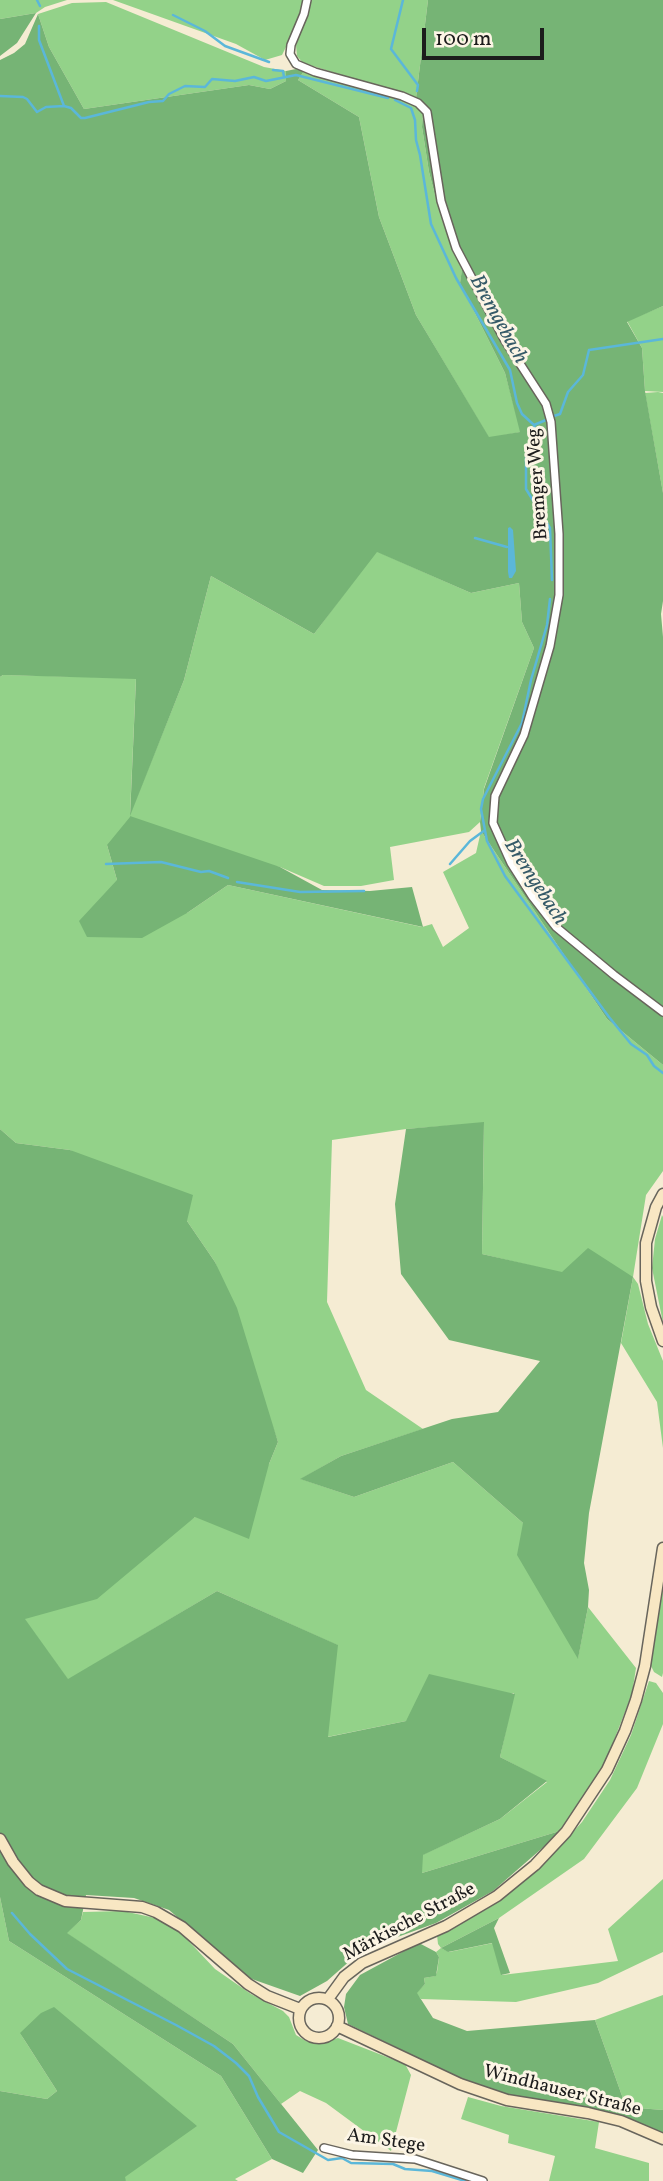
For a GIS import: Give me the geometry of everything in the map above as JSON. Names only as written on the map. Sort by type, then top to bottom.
[{"type":"main road","points":[[663,1194],[656,1207],[646,1243],[646,1281],[651,1307],[663,1341]]},
{"type":"main road","name":"Märkische Straße","points":[[328,2000],[344,1977],[362,1964],[446,1926],[497,1896],[535,1865],[566,1832],[607,1770],[636,1700],[645,1667],[663,1548]]},
{"type":"main road","points":[[0,1839],[29,1882],[39,1890],[65,1901],[142,1908],[156,1912],[182,1927],[248,1984],[267,1996],[300,2009]]},
{"type":"main road","points":[[309,2000],[328,2000],[338,2011],[337,2026],[327,2037],[312,2037],[301,2028],[298,2015],[300,2009],[309,2000]]},
{"type":"main road","name":"Windhauser Straße","points":[[337,2026],[472,2088],[507,2100],[621,2121],[663,2139]]},
{"type":"street","name":"Bremger Weg","points":[[307,0],[291,45],[290,54],[296,64],[315,72],[402,96],[418,103],[427,112],[441,201],[456,248],[504,339],[546,404],[551,422],[559,534],[559,595],[550,646],[524,734],[495,796],[493,823],[511,863],[556,927],[663,1012]]},
{"type":"street","name":"Am Stege","points":[[324,2148],[352,2155],[415,2159],[483,2181]]},
{"type":"green space","points":[[0,0],[67,0],[36,13],[0,19]]},
{"type":"green space","points":[[113,0],[305,0],[303,13],[282,55],[265,60],[236,44]]},
{"type":"green space","points":[[309,0],[428,0],[416,98],[303,63],[297,56],[296,46]]},
{"type":"green space","points":[[428,0],[663,0],[663,306],[627,322],[642,348],[645,391],[663,493],[663,1065],[607,1019],[481,831],[484,789],[534,648],[522,622],[519,583],[471,593],[377,552],[314,634],[211,576],[184,680],[130,816],[136,679],[0,677],[0,60],[25,44],[38,14],[49,47],[84,109],[249,85],[270,89],[286,81],[286,71],[304,71],[298,80],[359,117],[379,217],[416,315],[489,437],[520,432],[505,373],[460,283],[462,269],[440,214],[429,172],[422,127],[423,112],[416,98]]},
{"type":"green space","points":[[106,2],[264,67],[286,71],[286,81],[270,89],[249,85],[84,109],[49,47],[38,14],[72,3]]},
{"type":"green space","points":[[36,13],[17,43],[0,56],[0,19]]},
{"type":"green space","points":[[304,71],[402,98],[423,112],[422,127],[429,172],[440,214],[462,270],[460,283],[505,373],[521,432],[489,438],[416,315],[379,217],[359,117],[298,80]]},
{"type":"green space","points":[[663,306],[663,392],[645,391],[642,348],[627,321]]},
{"type":"green space","points":[[645,393],[663,393],[663,493]]},
{"type":"green space","points":[[376,551],[471,593],[519,583],[522,622],[534,648],[484,788],[480,822],[469,832],[390,847],[394,880],[361,886],[324,886],[280,867],[107,845],[117,880],[187,913],[228,885],[422,927],[432,924],[443,947],[469,928],[443,872],[476,853],[481,831],[607,1019],[663,1065],[663,1171],[646,1195],[633,1277],[562,1273],[482,1254],[484,1123],[406,1129],[332,1140],[327,1302],[366,1390],[423,1429],[341,1456],[301,1479],[354,1497],[453,1462],[523,1523],[578,1658],[588,1607],[636,1668],[632,1694],[604,1766],[563,1830],[422,1873],[422,1855],[500,1819],[547,1782],[500,1757],[514,1693],[406,1721],[327,1737],[337,1645],[217,1591],[68,1680],[24,1619],[195,1517],[269,1464],[278,1442],[215,1262],[187,1221],[70,1150],[16,1143],[0,1129],[0,677],[136,678],[130,814],[184,680],[211,576],[314,634]]},
{"type":"green space","points":[[130,816],[280,867],[322,890],[370,891],[412,887],[423,927],[228,885],[187,913],[142,938],[87,937],[79,921],[117,880],[107,845]]},
{"type":"green space","points":[[484,1122],[482,1254],[562,1272],[588,1248],[633,1277],[589,1513],[584,1563],[589,1590],[588,1607],[578,1659],[517,1555],[523,1523],[453,1462],[354,1497],[300,1479],[341,1456],[452,1419],[498,1412],[540,1361],[449,1340],[401,1274],[395,1204],[406,1129]]},
{"type":"green space","points":[[0,1129],[16,1143],[70,1150],[193,1195],[187,1221],[215,1262],[237,1308],[278,1442],[269,1464],[249,1539],[195,1517],[97,1599],[25,1619],[68,1679],[217,1591],[338,1645],[328,1737],[406,1721],[429,1674],[515,1694],[500,1757],[547,1781],[500,1819],[423,1855],[422,1873],[563,1830],[493,1891],[436,1923],[381,1943],[352,1959],[327,1981],[300,1996],[249,1978],[169,1910],[134,1898],[86,1895],[81,1920],[67,1933],[233,2044],[318,2150],[303,2173],[272,2159],[221,2076],[9,1941],[0,1897]]},
{"type":"green space","points":[[662,1215],[663,1323],[652,1268],[655,1239]]},
{"type":"green space","points":[[633,1277],[638,1284],[648,1324],[663,1361],[663,1448],[657,1402],[621,1343]]},
{"type":"green space","points":[[663,1586],[662,1677],[654,1672],[650,1664]]},
{"type":"green space","points":[[649,1681],[656,1683],[663,1693],[663,1724],[637,1788],[584,1859],[499,1918],[441,1948],[437,1935],[487,1909],[545,1863],[582,1822],[610,1780],[631,1735]]},
{"type":"green space","points":[[663,1879],[663,1952],[598,1983],[516,2002],[421,1999],[416,1993],[425,1984],[424,1978],[435,1976],[439,1957],[436,1952],[441,1948],[449,1952],[493,1943],[502,1975],[618,1961],[608,1929]]},
{"type":"green space","points":[[0,1897],[9,1941],[221,2076],[272,2159],[235,2179],[238,2181],[126,2181],[20,2033],[57,2091],[47,2099],[0,2091]]},
{"type":"green space","points":[[123,1911],[160,1919],[182,1934],[215,1969],[251,1994],[283,2011],[289,2017],[296,2035],[306,2041],[318,2044],[338,2038],[405,2064],[411,2075],[391,2151],[326,2103],[300,2091],[281,2104],[233,2044],[66,1933],[81,1920],[83,1912]]},
{"type":"green space","points":[[499,1918],[494,1928],[510,1973],[501,1975],[492,1943],[448,1952],[441,1948]]},
{"type":"green space","points":[[419,1943],[436,1952],[439,1957],[436,1976],[424,1978],[425,1984],[417,1993],[433,2018],[467,2031],[595,2020],[626,2107],[663,2110],[663,2134],[629,2118],[510,2096],[464,2080],[348,2024],[344,2007],[346,1994],[360,1975]]},
{"type":"green space","points":[[663,1995],[663,2110],[626,2107],[595,2020]]},
{"type":"green space","points":[[54,2007],[197,2126],[125,2177],[126,2181],[0,2181],[0,2091],[47,2099],[57,2091],[20,2033],[41,2013]]},
{"type":"green space","points":[[468,2097],[501,2106],[599,2122],[595,2148],[649,2163],[649,2181],[549,2181],[555,2156],[508,2143],[509,2135],[461,2119]]},
{"type":"water","points":[[510,527],[513,530],[516,571],[512,578],[509,578],[508,572]]},
{"type":"waterway","points":[[37,0],[40,6]]},
{"type":"waterway","name":"Bremgebach","points":[[403,0],[391,49],[418,85],[417,91]]},
{"type":"waterway","points":[[173,15],[205,31],[225,46],[269,62]]},
{"type":"waterway","points":[[39,26],[39,40],[64,106]]},
{"type":"waterway","points":[[273,70],[283,71],[284,77]]},
{"type":"waterway","points":[[0,96],[23,97],[37,112],[46,107],[64,106],[85,118],[163,101],[169,94],[185,86],[205,87],[212,79],[235,81],[254,77],[266,81],[296,75],[388,98]]},
{"type":"waterway","name":"Bremgebach","points":[[395,100],[411,108],[415,120],[431,224],[456,278],[510,370],[522,414],[534,425],[537,438],[526,458],[526,489],[550,528],[552,580]]},
{"type":"waterway","points":[[554,416],[560,414],[568,392],[583,375],[589,350],[663,339]]},
{"type":"waterway","points":[[534,425],[546,420]]},
{"type":"waterway","points":[[475,538],[507,547]]},
{"type":"waterway","name":"Bremgebach","points":[[550,599],[547,625],[522,723],[483,799],[481,809],[487,841],[505,876],[609,1017],[631,1044],[647,1055],[663,1073]]},
{"type":"waterway","points":[[450,864],[470,841],[485,830]]},
{"type":"waterway","points":[[106,864],[161,862],[201,872],[209,871],[228,878]]},
{"type":"waterway","points":[[237,882],[300,892],[364,891]]},
{"type":"waterway","points":[[12,1913],[67,1969],[214,2046],[236,2063],[249,2076],[279,2132],[328,2160],[342,2158],[351,2163],[393,2164],[405,2169],[432,2171],[465,2181]]}]
